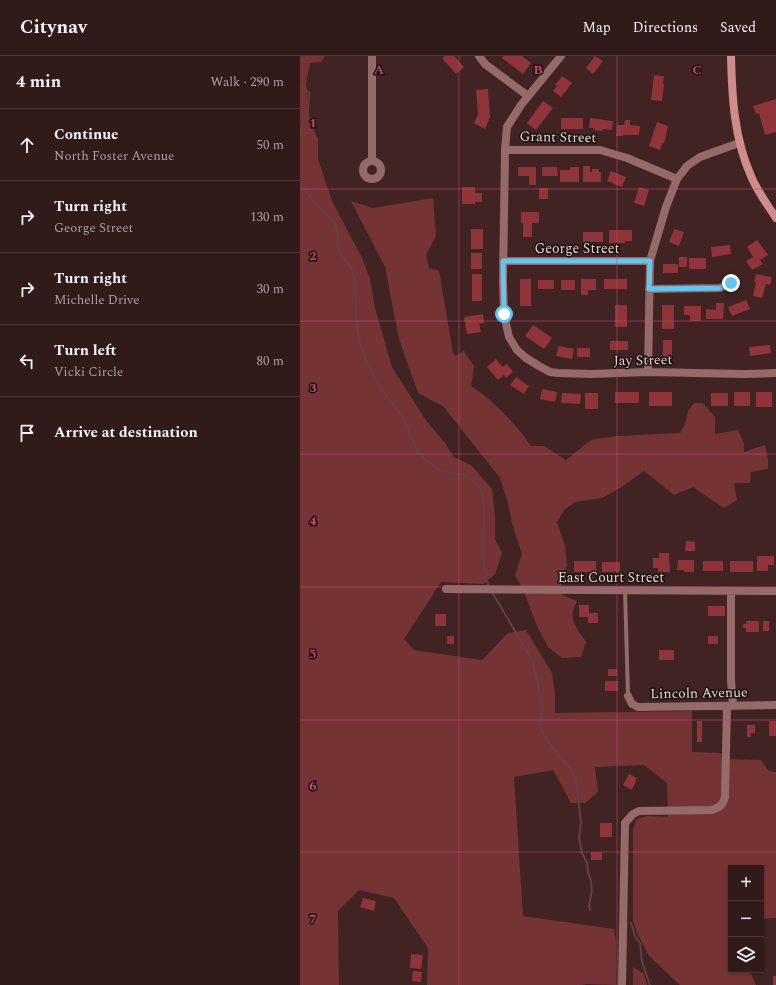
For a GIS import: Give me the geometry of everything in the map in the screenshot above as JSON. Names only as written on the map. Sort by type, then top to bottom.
[{"type":"main road","points":[[731,56],[731,84],[736,130],[739,143],[750,176],[776,218]]},
{"type":"street","points":[[372,56],[372,161]]},
{"type":"street","points":[[479,56],[486,64],[528,96]]},
{"type":"street","points":[[503,261],[505,150],[507,127],[528,96],[561,56]]},
{"type":"street","points":[[648,372],[650,261],[666,207],[677,179],[687,166],[700,157],[739,143]]},
{"type":"street","name":"Grant Street","points":[[505,150],[600,150],[627,158],[677,179]]},
{"type":"street","name":"George Street","points":[[503,261],[650,261]]},
{"type":"street","name":"Jay Street","points":[[503,261],[504,314],[509,337],[517,350],[526,358],[550,372],[590,374],[648,372],[745,374],[776,373]]},
{"type":"street","points":[[649,289],[720,288],[731,283]]},
{"type":"street","name":"East Court Street","points":[[446,589],[776,591]]},
{"type":"street","points":[[622,985],[625,823],[633,814],[639,811],[712,810],[719,808],[725,797],[731,680],[731,590]]},
{"type":"street","name":"Lincoln Avenue","points":[[628,696],[632,704],[638,707],[776,705]]},
{"type":"lane","points":[[625,590],[628,696]]},
{"type":"shaded area","points":[[300,56],[325,56],[321,62],[310,63],[306,84],[310,121],[318,139],[318,159],[332,201],[362,258],[370,279],[375,308],[392,367],[427,422],[445,443],[454,457],[471,465],[492,489],[495,515],[495,539],[502,553],[495,574],[484,584],[441,582],[404,639],[414,650],[482,660],[508,633],[526,630],[552,673],[555,693],[555,713],[692,711],[692,752],[721,753],[722,759],[761,760],[769,771],[776,772],[776,918],[764,919],[764,865],[728,865],[728,973],[750,973],[756,985],[680,985],[649,956],[637,933],[633,921],[633,829],[637,819],[647,816],[668,817],[667,783],[644,765],[595,767],[598,792],[585,803],[571,803],[553,770],[514,777],[523,916],[614,929],[616,942],[616,985],[427,985],[428,948],[394,898],[359,890],[338,911],[339,985],[300,985]]},
{"type":"shaded area","points":[[433,198],[436,236],[426,255],[429,268],[439,271],[453,353],[456,356],[464,351],[474,366],[471,386],[504,413],[531,446],[544,446],[566,460],[591,440],[617,436],[680,433],[685,424],[688,411],[694,403],[703,403],[715,417],[715,434],[738,430],[744,444],[744,452],[765,445],[768,459],[768,469],[751,472],[750,483],[734,483],[737,500],[724,508],[693,487],[674,495],[644,471],[620,488],[602,498],[575,502],[564,510],[557,522],[565,546],[567,566],[561,579],[562,595],[577,601],[573,613],[574,623],[586,642],[581,657],[562,658],[548,647],[537,626],[523,589],[515,575],[522,554],[500,478],[444,407],[418,393],[399,339],[385,267],[351,201],[373,208]]},
{"type":"shaded area","points":[[633,967],[644,974],[647,985],[633,985]]},
{"type":"building","points":[[445,56],[454,56],[464,67],[456,74],[442,58]]},
{"type":"building","points":[[503,56],[522,56],[531,63],[523,74],[502,58]]},
{"type":"building","points":[[595,56],[603,61],[593,74],[586,68]]},
{"type":"building","points":[[654,75],[664,76],[662,101],[651,100]]},
{"type":"building","points":[[562,76],[572,83],[561,97],[553,91],[557,86],[555,85]]},
{"type":"building","points":[[488,89],[490,117],[485,129],[474,123],[478,114],[476,90]]},
{"type":"building","points":[[776,99],[776,132],[765,135],[759,113],[756,114],[753,106]]},
{"type":"building","points":[[543,101],[553,108],[536,130],[527,123]]},
{"type":"building","points":[[561,118],[583,118],[583,129],[561,129]]},
{"type":"building","points":[[590,118],[613,121],[612,130],[603,129],[602,131],[589,128]]},
{"type":"building","points":[[625,120],[630,120],[630,125],[640,126],[639,135],[616,136],[617,125],[624,125]]},
{"type":"building","points":[[657,122],[668,126],[664,144],[662,143],[660,150],[649,146]]},
{"type":"building","points":[[583,166],[590,166],[590,172],[592,172],[592,169],[599,169],[599,172],[601,172],[601,182],[583,182]]},
{"type":"building","points":[[518,167],[536,167],[536,185],[529,185],[529,176],[518,176]]},
{"type":"building","points":[[542,167],[557,167],[558,176],[542,176]]},
{"type":"building","points":[[570,167],[579,167],[579,182],[560,182],[560,170],[570,170]]},
{"type":"building","points":[[611,171],[626,177],[622,187],[607,181]]},
{"type":"building","points":[[462,187],[475,187],[475,193],[482,193],[482,202],[475,202],[475,204],[462,204]]},
{"type":"building","points":[[639,187],[649,190],[644,206],[634,203]]},
{"type":"building","points":[[539,188],[548,188],[548,199],[539,199]]},
{"type":"building","points":[[521,212],[539,212],[539,223],[532,223],[532,237],[523,237]]},
{"type":"building","points":[[471,229],[483,229],[483,249],[471,249]]},
{"type":"building","points":[[674,229],[684,232],[679,246],[669,242]]},
{"type":"building","points":[[609,230],[632,230],[632,241],[625,241],[625,243],[609,243]]},
{"type":"building","points":[[583,232],[603,232],[603,242],[583,242]]},
{"type":"building","points":[[757,240],[768,255],[760,260],[763,264],[752,270],[746,261],[753,257],[747,247]]},
{"type":"building","points":[[730,245],[731,254],[712,257],[711,247]]},
{"type":"building","points":[[471,253],[482,253],[482,269],[471,269]]},
{"type":"building","points":[[679,257],[687,257],[687,267],[679,267]]},
{"type":"building","points":[[689,258],[706,258],[706,269],[689,269]]},
{"type":"building","points":[[663,264],[678,264],[678,273],[663,273]]},
{"type":"building","points":[[472,274],[482,274],[482,301],[472,301]]},
{"type":"building","points":[[756,274],[772,277],[770,285],[766,284],[762,298],[753,296]]},
{"type":"building","points":[[520,279],[531,279],[531,306],[520,306]]},
{"type":"building","points":[[581,279],[596,279],[596,290],[588,290],[588,295],[581,295]]},
{"type":"building","points":[[604,279],[627,279],[627,289],[604,289]]},
{"type":"building","points":[[538,280],[554,280],[554,289],[538,289]]},
{"type":"building","points":[[561,280],[575,280],[575,290],[561,290]]},
{"type":"building","points":[[746,300],[750,309],[732,316],[728,307]]},
{"type":"building","points":[[716,303],[724,303],[723,319],[706,319],[706,309],[716,310]]},
{"type":"building","points":[[615,305],[627,305],[627,327],[615,327]]},
{"type":"building","points":[[662,305],[674,305],[674,329],[662,329]]},
{"type":"building","points":[[684,306],[701,306],[701,321],[690,321],[690,315],[684,315]]},
{"type":"building","points":[[483,314],[484,323],[479,324],[481,332],[467,334],[464,317]]},
{"type":"building","points":[[533,325],[552,338],[544,349],[525,336]]},
{"type":"building","points":[[663,340],[672,340],[672,358],[663,358]]},
{"type":"building","points":[[610,341],[628,341],[628,350],[610,350]]},
{"type":"building","points":[[770,345],[771,353],[750,356],[749,347]]},
{"type":"building","points":[[559,346],[574,349],[572,359],[556,356]]},
{"type":"building","points":[[577,348],[590,348],[590,357],[577,357]]},
{"type":"building","points":[[496,359],[503,367],[507,364],[513,372],[506,378],[504,375],[498,380],[487,367]]},
{"type":"building","points":[[516,377],[529,386],[524,394],[510,385]]},
{"type":"building","points":[[542,389],[557,392],[555,402],[540,399]]},
{"type":"building","points":[[615,392],[639,392],[639,403],[615,403]]},
{"type":"building","points":[[649,392],[672,392],[672,406],[649,406]]},
{"type":"building","points":[[734,392],[750,392],[750,406],[734,406]]},
{"type":"building","points":[[756,392],[772,392],[772,407],[756,407]]},
{"type":"building","points":[[562,393],[581,394],[580,404],[561,403]]},
{"type":"building","points":[[585,393],[598,393],[598,409],[585,409]]},
{"type":"building","points":[[711,393],[728,393],[728,406],[711,406]]},
{"type":"building","points":[[686,541],[695,542],[695,551],[685,551]]},
{"type":"building","points":[[659,553],[669,553],[670,572],[658,572],[658,568],[653,568],[653,558],[659,558]]},
{"type":"building","points":[[757,556],[774,556],[774,565],[768,565],[768,571],[757,571]]},
{"type":"building","points":[[678,560],[694,560],[694,572],[677,570]]},
{"type":"building","points":[[574,561],[596,561],[596,572],[574,572]]},
{"type":"building","points":[[703,561],[723,561],[723,571],[703,571]]},
{"type":"building","points":[[730,561],[753,561],[753,572],[730,572]]},
{"type":"building","points":[[602,562],[620,562],[620,572],[602,572]]},
{"type":"building","points":[[579,605],[589,605],[589,613],[598,613],[598,623],[588,623],[588,617],[579,617]]},
{"type":"building","points":[[708,606],[725,606],[725,616],[708,616]]},
{"type":"building","points":[[435,614],[446,614],[446,626],[435,626]]},
{"type":"building","points":[[746,621],[759,621],[759,632],[746,632],[746,628],[743,628],[743,624],[746,624]]},
{"type":"building","points":[[763,621],[769,621],[769,631],[763,631]]},
{"type":"building","points":[[447,636],[454,636],[454,644],[447,644]]},
{"type":"building","points":[[708,636],[718,636],[718,644],[708,644]]},
{"type":"building","points":[[659,650],[674,650],[674,660],[659,660]]},
{"type":"building","points":[[608,669],[617,669],[617,676],[608,676]]},
{"type":"building","points":[[605,681],[618,681],[618,691],[605,691]]},
{"type":"building","points":[[697,721],[702,721],[702,742],[697,742]]},
{"type":"building","points":[[769,721],[776,721],[776,736],[769,736]]},
{"type":"building","points":[[747,725],[755,725],[755,733],[751,733],[751,737],[747,737]]},
{"type":"building","points":[[629,774],[637,778],[632,790],[623,785]]},
{"type":"building","points":[[600,823],[612,823],[612,837],[600,837]]},
{"type":"building","points":[[591,852],[602,852],[602,860],[591,860]]},
{"type":"building","points":[[363,898],[376,901],[374,911],[360,907]]},
{"type":"building","points":[[411,954],[423,955],[421,969],[410,968]]},
{"type":"building","points":[[413,971],[422,972],[421,982],[412,981]]},
{"type":"building","points":[[773,976],[776,976],[776,985],[773,985]]},
{"type":"waterway","points":[[300,61],[308,56]]},
{"type":"waterway","points":[[300,84],[309,93],[308,110],[301,129],[300,137]]},
{"type":"waterway","points":[[300,184],[315,203],[334,222],[337,229],[339,251],[352,269],[355,285],[356,319],[360,343],[367,363],[380,387],[405,421],[417,452],[441,471],[463,474],[480,488],[484,502],[483,560],[489,587]]},
{"type":"waterway","points":[[492,592],[532,660],[542,702],[540,728],[549,743],[576,778],[581,823],[579,838],[582,853],[587,863],[592,890],[589,906],[590,910]]},
{"type":"waterway","points":[[631,923],[635,936],[640,943],[642,962],[650,985]]},
{"type":"route","points":[[504,314],[503,261],[650,261],[649,289],[720,288],[731,283]]}]
